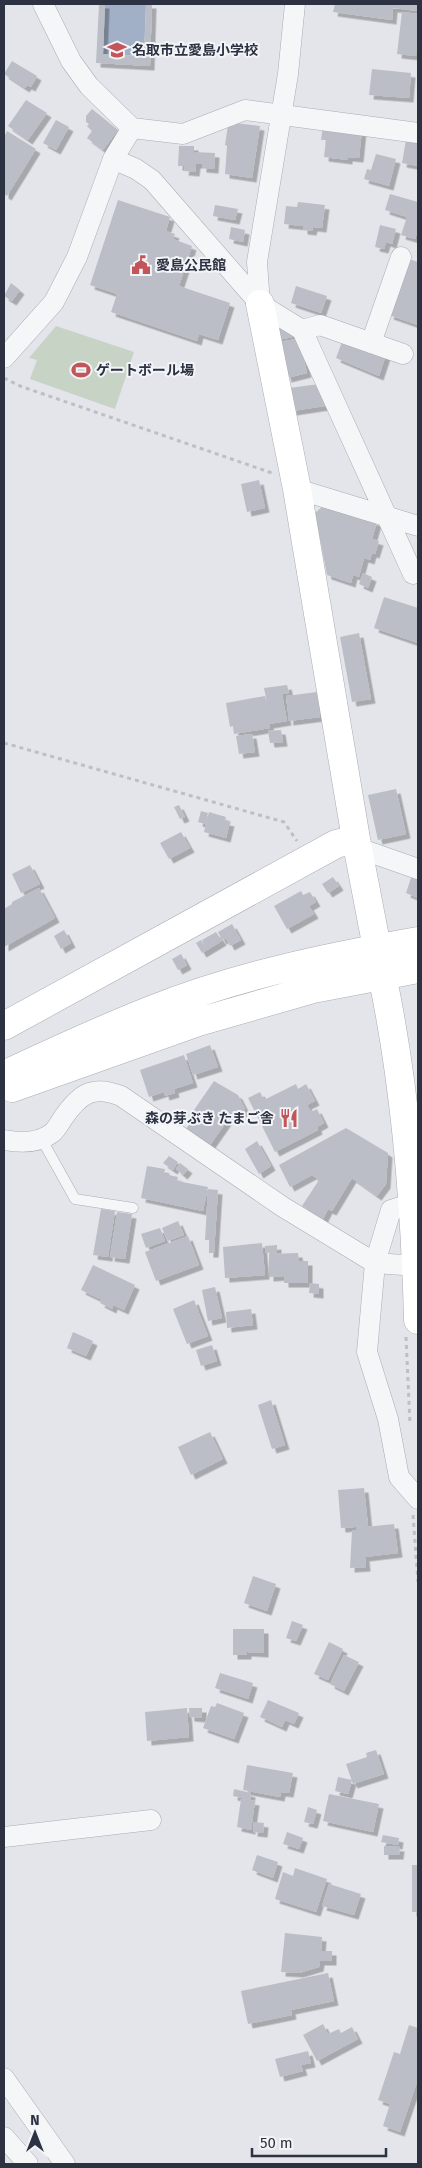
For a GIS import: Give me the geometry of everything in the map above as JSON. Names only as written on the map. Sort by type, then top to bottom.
[{"type":"street","points":[[43,4],[71,61],[89,86],[132,128],[183,134],[245,110],[281,113],[418,133]]},
{"type":"street","points":[[295,4],[288,74],[257,262],[260,304],[289,483],[377,948]]},
{"type":"street","points":[[4,358],[58,296],[78,257],[112,159],[132,128]]},
{"type":"street","points":[[112,159],[136,169],[152,180],[260,304],[302,330],[413,574]]},
{"type":"street","points":[[371,343],[401,257]]},
{"type":"street","points":[[302,330],[320,325],[403,354]]},
{"type":"street","points":[[289,483],[418,526]]},
{"type":"street","points":[[4,1026],[336,844],[357,843],[418,869]]},
{"type":"street","points":[[4,1077],[8,1073],[51,1053],[183,998],[262,974],[326,958],[418,941]]},
{"type":"street","points":[[4,1091],[198,1022],[309,990],[418,969]]},
{"type":"street","points":[[382,975],[400,1078],[416,1203],[417,1266],[412,1327]]},
{"type":"street","points":[[4,1140],[20,1144],[52,1133],[73,1104],[83,1095],[96,1091],[108,1091],[120,1096],[282,1207],[375,1263],[417,1266]]},
{"type":"street","points":[[415,1505],[399,1476],[388,1419],[367,1352],[375,1263],[391,1210],[416,1203]]},
{"type":"street","points":[[4,1837],[151,1820]]},
{"type":"street","points":[[4,2078],[64,2164]]},
{"type":"street","points":[[4,2137],[28,2164]]},
{"type":"lane","points":[[41,1138],[75,1199],[133,1208]]},
{"type":"path","points":[[4,378],[20,386],[289,483]]},
{"type":"path","points":[[4,743],[284,822],[294,836]]},
{"type":"path","points":[[410,1431],[412,1327]]},
{"type":"path","points":[[415,1505],[418,1582]]},
{"type":"green space","name":"ゲートボール場","points":[[56,326],[134,352],[115,409],[30,379],[37,360],[29,358]]},
{"type":"water","points":[[105,4],[146,4],[144,56],[103,54]]},
{"type":"building","points":[[99,4],[105,4],[103,54],[144,56],[146,4],[152,4],[150,66],[96,63]]},
{"type":"building","points":[[335,4],[418,4],[418,11],[393,8],[392,20],[333,12]]},
{"type":"building","points":[[402,12],[418,14],[416,56],[397,54]]},
{"type":"building","points":[[12,61],[37,76],[31,87],[27,85],[25,88],[4,74]]},
{"type":"building","points":[[372,69],[411,73],[409,98],[369,95]]},
{"type":"building","points":[[26,100],[47,113],[28,140],[8,126]]},
{"type":"building","points":[[92,109],[118,130],[103,150],[87,138],[92,131],[87,126],[89,124],[86,122],[86,116]]},
{"type":"building","points":[[56,120],[69,127],[56,150],[43,143]]},
{"type":"building","points":[[235,123],[260,126],[252,178],[225,174],[227,146],[225,145],[228,125],[234,126]]},
{"type":"building","points":[[323,125],[362,129],[359,158],[348,157],[348,160],[324,157],[326,140],[321,140]]},
{"type":"building","points":[[7,131],[36,149],[7,196],[4,194],[4,137]]},
{"type":"building","points":[[406,140],[418,142],[418,166],[402,163]]},
{"type":"building","points":[[179,146],[194,146],[194,152],[215,153],[214,169],[202,168],[202,164],[196,164],[195,172],[184,171],[185,166],[178,166]]},
{"type":"building","points":[[376,154],[396,159],[389,186],[364,179],[367,169],[371,170]]},
{"type":"building","points":[[390,194],[418,202],[418,229],[415,239],[401,235],[407,217],[385,210]]},
{"type":"building","name":"愛島公民館","points":[[118,200],[170,217],[166,231],[175,234],[173,239],[192,246],[179,286],[230,303],[218,340],[199,334],[197,341],[111,312],[117,294],[90,285]]},
{"type":"building","points":[[298,202],[325,205],[322,228],[313,227],[312,231],[303,230],[303,226],[284,224],[286,206],[297,207]]},
{"type":"building","points":[[215,205],[238,209],[235,220],[213,216]]},
{"type":"building","points":[[380,225],[396,229],[392,244],[386,242],[384,249],[375,247]]},
{"type":"building","points":[[231,227],[245,230],[243,242],[229,239]]},
{"type":"building","points":[[409,259],[418,262],[418,325],[389,315]]},
{"type":"building","points":[[11,283],[20,290],[12,301],[4,296]]},
{"type":"building","points":[[296,286],[327,296],[321,313],[291,303]]},
{"type":"building","points":[[275,323],[297,336],[278,340]]},
{"type":"building","points":[[296,339],[299,351],[302,350],[307,373],[287,378],[279,342]]},
{"type":"building","points":[[343,339],[386,355],[379,376],[336,358]]},
{"type":"building","points":[[319,384],[325,406],[292,411],[289,388]]},
{"type":"building","points":[[259,480],[265,508],[247,512],[241,484]]},
{"type":"building","points":[[323,506],[377,522],[372,539],[379,541],[375,554],[372,553],[370,560],[364,558],[359,577],[353,575],[351,583],[327,575],[315,513]]},
{"type":"building","points":[[363,573],[372,577],[368,588],[359,584]]},
{"type":"building","points":[[384,597],[418,608],[418,643],[374,628]]},
{"type":"building","points":[[359,633],[371,699],[352,702],[340,637]]},
{"type":"building","points":[[287,685],[289,693],[282,694],[287,721],[269,724],[270,728],[234,734],[233,726],[230,727],[226,703],[265,696],[267,703],[264,688]]},
{"type":"building","points":[[317,692],[320,717],[289,721],[286,696]]},
{"type":"building","points":[[281,730],[283,742],[270,743],[268,731]]},
{"type":"building","points":[[252,734],[255,752],[239,754],[236,736]]},
{"type":"building","points":[[396,789],[406,834],[378,840],[368,795]]},
{"type":"building","points":[[179,805],[185,817],[180,819],[174,807]]},
{"type":"building","points":[[201,811],[208,813],[205,824],[198,822]]},
{"type":"building","points":[[209,812],[226,817],[225,821],[230,822],[226,838],[204,832]]},
{"type":"building","points":[[181,832],[190,848],[169,859],[160,843]]},
{"type":"building","points":[[30,865],[40,884],[21,893],[12,874]]},
{"type":"building","points":[[413,872],[418,874],[418,898],[406,893]]},
{"type":"building","points":[[333,877],[339,886],[328,893],[322,884]]},
{"type":"building","points":[[39,888],[55,918],[4,947],[4,909],[12,904],[12,902]]},
{"type":"building","points":[[301,891],[303,895],[310,892],[316,902],[309,906],[314,914],[287,929],[274,906]]},
{"type":"building","points":[[232,924],[241,940],[230,946],[226,938],[222,940],[218,932]]},
{"type":"building","points":[[64,930],[71,943],[61,949],[54,936]]},
{"type":"building","points":[[216,932],[222,941],[202,953],[196,943],[201,940],[204,945],[202,940]]},
{"type":"building","points":[[181,954],[187,965],[178,970],[172,959]]},
{"type":"building","points":[[210,1045],[218,1067],[193,1075],[186,1054]]},
{"type":"building","points":[[184,1055],[193,1083],[174,1089],[175,1093],[165,1096],[164,1092],[149,1097],[140,1070]]},
{"type":"building","points":[[214,1081],[238,1095],[245,1109],[237,1119],[231,1115],[208,1148],[184,1132],[197,1113],[194,1110]]},
{"type":"building","name":"森の芽ぶき たまご舎","points":[[296,1084],[298,1089],[306,1084],[315,1101],[307,1105],[311,1112],[317,1109],[324,1123],[317,1127],[318,1130],[275,1152],[248,1098],[260,1092],[264,1100]]},
{"type":"building","points":[[346,1128],[388,1153],[386,1184],[377,1196],[352,1178],[332,1211],[328,1209],[323,1219],[302,1206],[319,1180],[312,1175],[290,1187],[279,1165]]},
{"type":"building","points":[[257,1141],[271,1166],[259,1174],[245,1149]]},
{"type":"building","points":[[169,1156],[178,1162],[173,1170],[163,1163]]},
{"type":"building","points":[[180,1163],[188,1169],[183,1175],[176,1169]]},
{"type":"building","points":[[147,1166],[165,1169],[164,1174],[178,1177],[177,1181],[208,1187],[203,1211],[141,1198]]},
{"type":"building","points":[[208,1189],[218,1190],[214,1253],[209,1253],[209,1240],[205,1240]]},
{"type":"building","points":[[101,1209],[115,1211],[108,1257],[93,1255]]},
{"type":"building","points":[[117,1212],[132,1214],[125,1259],[110,1257]]},
{"type":"building","points":[[178,1221],[184,1235],[168,1241],[162,1228]]},
{"type":"building","points":[[160,1228],[165,1241],[146,1248],[141,1234]]},
{"type":"building","points":[[188,1236],[199,1265],[156,1281],[145,1252]]},
{"type":"building","points":[[262,1243],[265,1275],[225,1278],[223,1247]]},
{"type":"building","points":[[277,1245],[277,1252],[265,1253],[265,1246]]},
{"type":"building","points":[[298,1253],[299,1261],[308,1261],[308,1283],[284,1283],[284,1276],[269,1277],[269,1254]]},
{"type":"building","points":[[93,1265],[135,1285],[124,1310],[113,1305],[112,1309],[100,1303],[102,1300],[81,1290]]},
{"type":"building","points":[[310,1283],[319,1284],[319,1294],[309,1293]]},
{"type":"building","points":[[215,1287],[222,1318],[208,1321],[202,1290]]},
{"type":"building","points":[[194,1300],[208,1336],[187,1344],[173,1309]]},
{"type":"building","points":[[251,1309],[253,1325],[227,1328],[226,1312]]},
{"type":"building","points":[[73,1332],[93,1341],[86,1356],[67,1348]]},
{"type":"building","points":[[212,1345],[217,1361],[201,1366],[196,1350]]},
{"type":"building","points":[[271,1400],[285,1445],[272,1449],[258,1405]]},
{"type":"building","points":[[210,1432],[223,1459],[191,1475],[178,1447]]},
{"type":"building","points":[[364,1488],[368,1526],[341,1528],[338,1490]]},
{"type":"building","points":[[394,1524],[398,1553],[365,1557],[366,1567],[350,1568],[352,1531],[356,1530],[356,1528]]},
{"type":"building","points":[[253,1576],[276,1584],[267,1611],[244,1603]]},
{"type":"building","points":[[292,1621],[303,1625],[296,1641],[286,1638]]},
{"type":"building","points":[[233,1629],[264,1629],[264,1653],[247,1652],[247,1655],[233,1655]]},
{"type":"building","points":[[329,1642],[343,1649],[328,1680],[314,1674]]},
{"type":"building","points":[[344,1655],[359,1662],[344,1691],[330,1684]]},
{"type":"building","points":[[220,1673],[253,1683],[248,1699],[215,1688]]},
{"type":"building","points":[[268,1700],[299,1713],[294,1724],[285,1720],[282,1727],[260,1717]]},
{"type":"building","points":[[217,1703],[244,1713],[234,1739],[203,1728],[211,1706],[215,1707]]},
{"type":"building","points":[[187,1708],[189,1737],[147,1741],[145,1712]]},
{"type":"building","points":[[189,1708],[202,1708],[202,1718],[190,1717]]},
{"type":"building","points":[[376,1750],[384,1774],[353,1784],[346,1764],[367,1757],[366,1753]]},
{"type":"building","points":[[247,1765],[293,1773],[289,1793],[281,1792],[280,1797],[243,1790]]},
{"type":"building","points":[[338,1777],[352,1780],[348,1794],[335,1791]]},
{"type":"building","points":[[234,1789],[251,1793],[250,1800],[233,1796]]},
{"type":"building","points":[[329,1794],[379,1804],[373,1832],[323,1821]]},
{"type":"building","points":[[241,1799],[255,1801],[251,1830],[237,1827]]},
{"type":"building","points":[[308,1807],[317,1810],[313,1824],[304,1822]]},
{"type":"building","points":[[254,1822],[264,1823],[263,1833],[253,1832]]},
{"type":"building","points":[[287,1832],[303,1838],[299,1849],[283,1844]]},
{"type":"building","points":[[383,1835],[399,1838],[398,1845],[381,1842]]},
{"type":"building","points":[[384,1846],[400,1847],[399,1855],[384,1855]]},
{"type":"building","points":[[257,1855],[278,1862],[273,1878],[252,1870]]},
{"type":"building","points":[[412,1865],[418,1865],[418,1912],[412,1912]]},
{"type":"building","points":[[295,1868],[327,1879],[316,1912],[275,1899],[283,1872],[293,1876]]},
{"type":"building","points":[[329,1884],[361,1894],[354,1915],[322,1906]]},
{"type":"building","points":[[285,1933],[322,1937],[321,1951],[332,1951],[332,1961],[320,1961],[319,1967],[299,1973],[281,1972]]},
{"type":"building","points":[[328,1973],[334,2001],[291,2010],[292,2015],[248,2024],[241,1991]]},
{"type":"building","points":[[323,2024],[328,2034],[339,2029],[341,2033],[352,2027],[358,2039],[317,2061],[303,2035]]},
{"type":"building","points":[[409,2025],[418,2028],[418,2079],[400,2132],[383,2126],[390,2104],[378,2100],[394,2052],[400,2054]]},
{"type":"building","points":[[308,2051],[311,2063],[301,2065],[303,2071],[280,2077],[275,2059]]},
{"type":"place","name":"名取市立愛島小学校","points":[[117,50]]},
{"type":"place","name":"愛島公民館","points":[[141,265]]},
{"type":"place","name":"ゲートボール場","points":[[81,370]]},
{"type":"place","name":"森の芽ぶき たまご舎","points":[[289,1118]]}]
